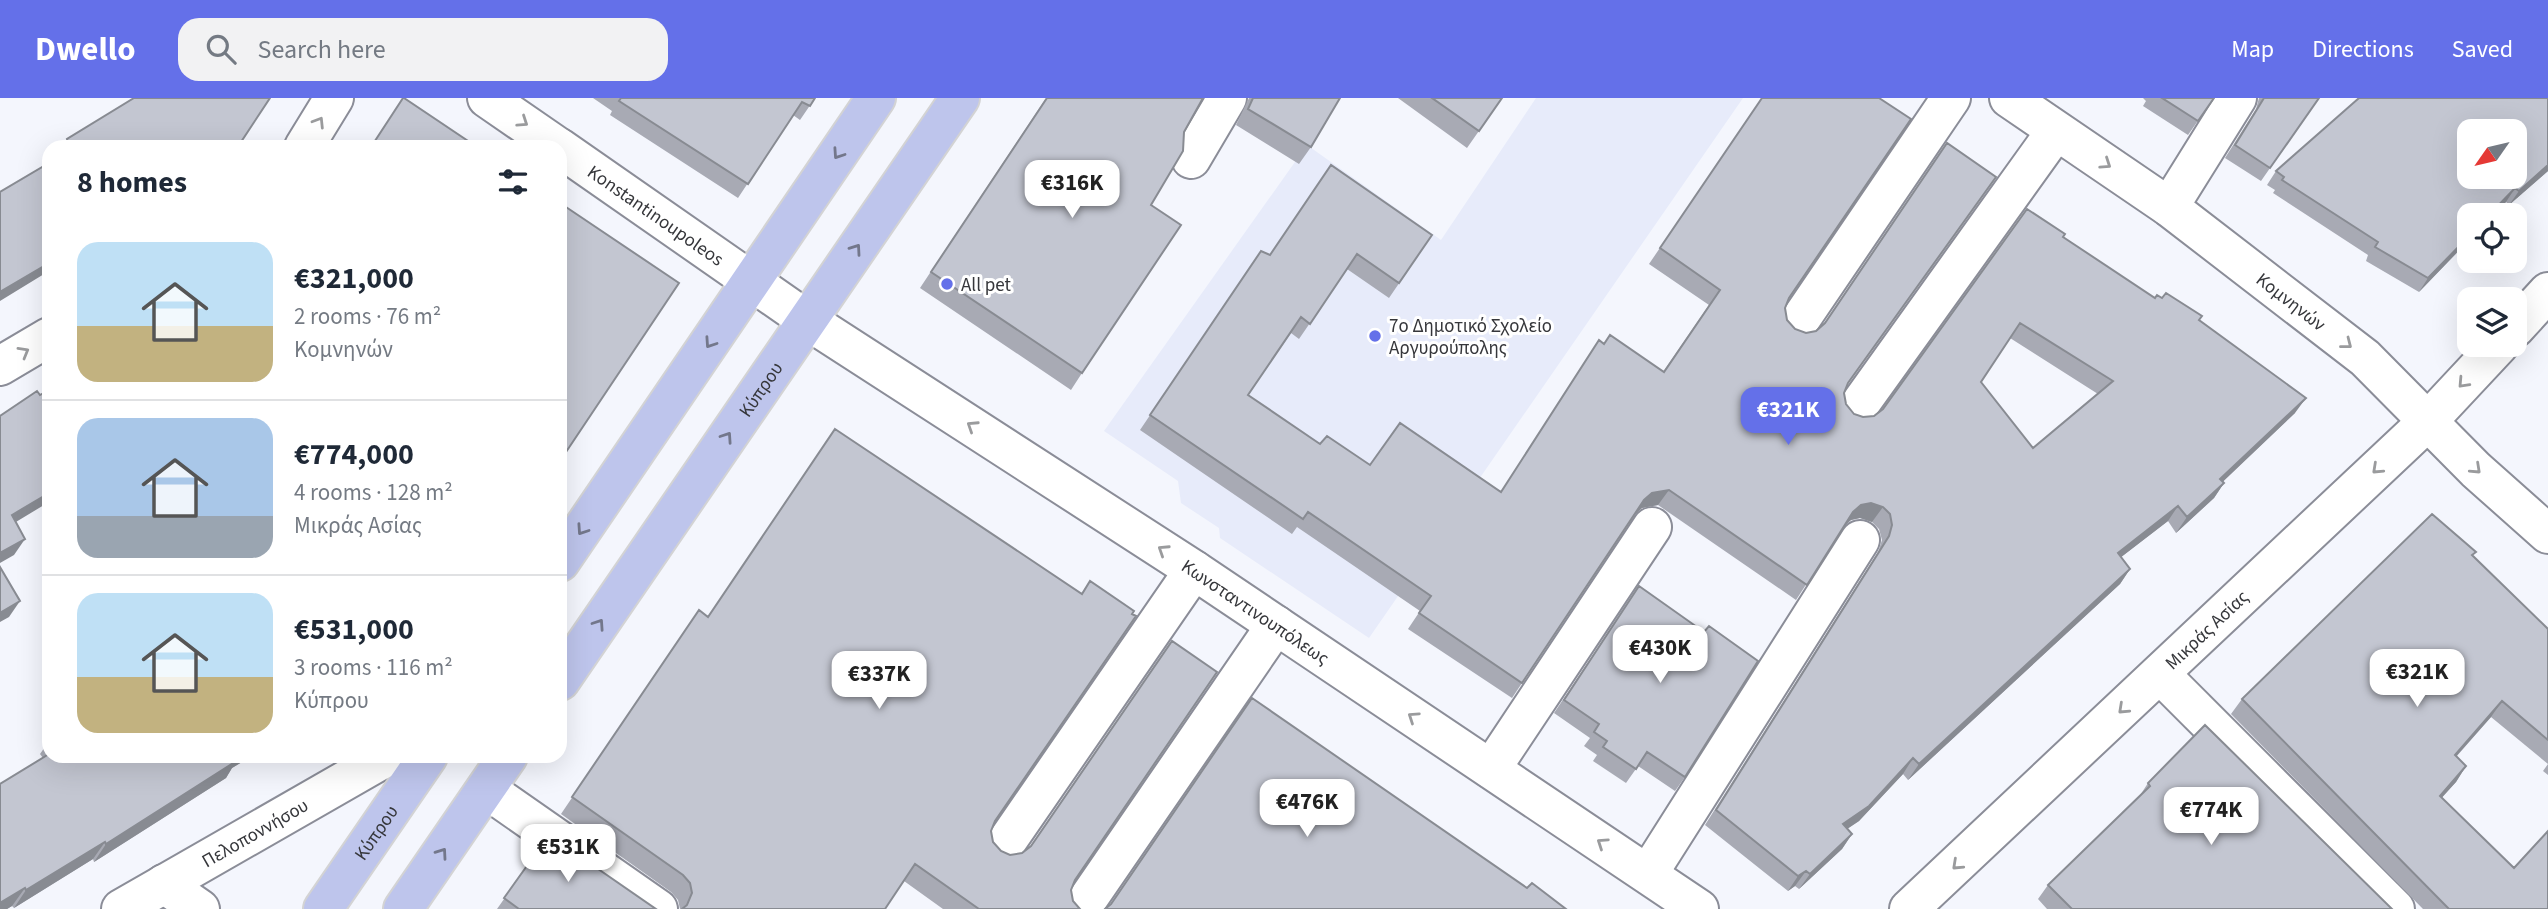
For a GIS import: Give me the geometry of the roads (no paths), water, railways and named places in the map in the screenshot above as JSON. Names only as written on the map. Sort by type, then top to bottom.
[{"type":"main road","points":[[567,552],[876,98]]},
{"type":"main road","name":"Κύπρου","points":[[567,671],[960,98]]},
{"type":"main road","name":"Κύπρου","points":[[323,909],[423,763]]},
{"type":"main road","points":[[403,909],[503,763]]},
{"type":"street","points":[[308,140],[334,98]]},
{"type":"street","name":"Konstantinoupoleos","points":[[487,98],[547,140]]},
{"type":"street","points":[[1191,159],[1227,98]]},
{"type":"street","points":[[1796,326],[1951,98]]},
{"type":"street","name":"Κομνηνών","points":[[2009,98],[2169,206],[2365,358],[2427,422],[2548,534]]},
{"type":"street","points":[[2169,206],[2237,98]]},
{"type":"street","points":[[1855,411],[2056,131]]},
{"type":"street","name":"Konstantinoupoleos","points":[[567,154],[807,320]]},
{"type":"street","points":[[2527,315],[2548,292]]},
{"type":"street","name":"Κωνσταντινουπόλεως","points":[[807,320],[1194,570],[1699,909]]},
{"type":"street","points":[[0,366],[42,341]]},
{"type":"street","name":"Μικράς Ασίας","points":[[1909,909],[2427,422],[2488,357]]},
{"type":"street","points":[[1491,769],[1652,527]]},
{"type":"street","points":[[1648,874],[1860,540]]},
{"type":"street","points":[[1001,850],[1194,570]]},
{"type":"street","points":[[1082,909],[1276,625]]},
{"type":"street","points":[[2160,674],[2395,909]]},
{"type":"street","name":"Πελοποννήσου","points":[[121,909],[376,763]]},
{"type":"street","points":[[486,789],[658,909]]},
{"type":"street","points":[[164,884],[200,909]]},
{"type":"place","name":"All pet","points":[[947,284]]},
{"type":"place","name":"7ο Δημοτικό Σχολείο Αργυρούπολης","points":[[1375,336]]}]
